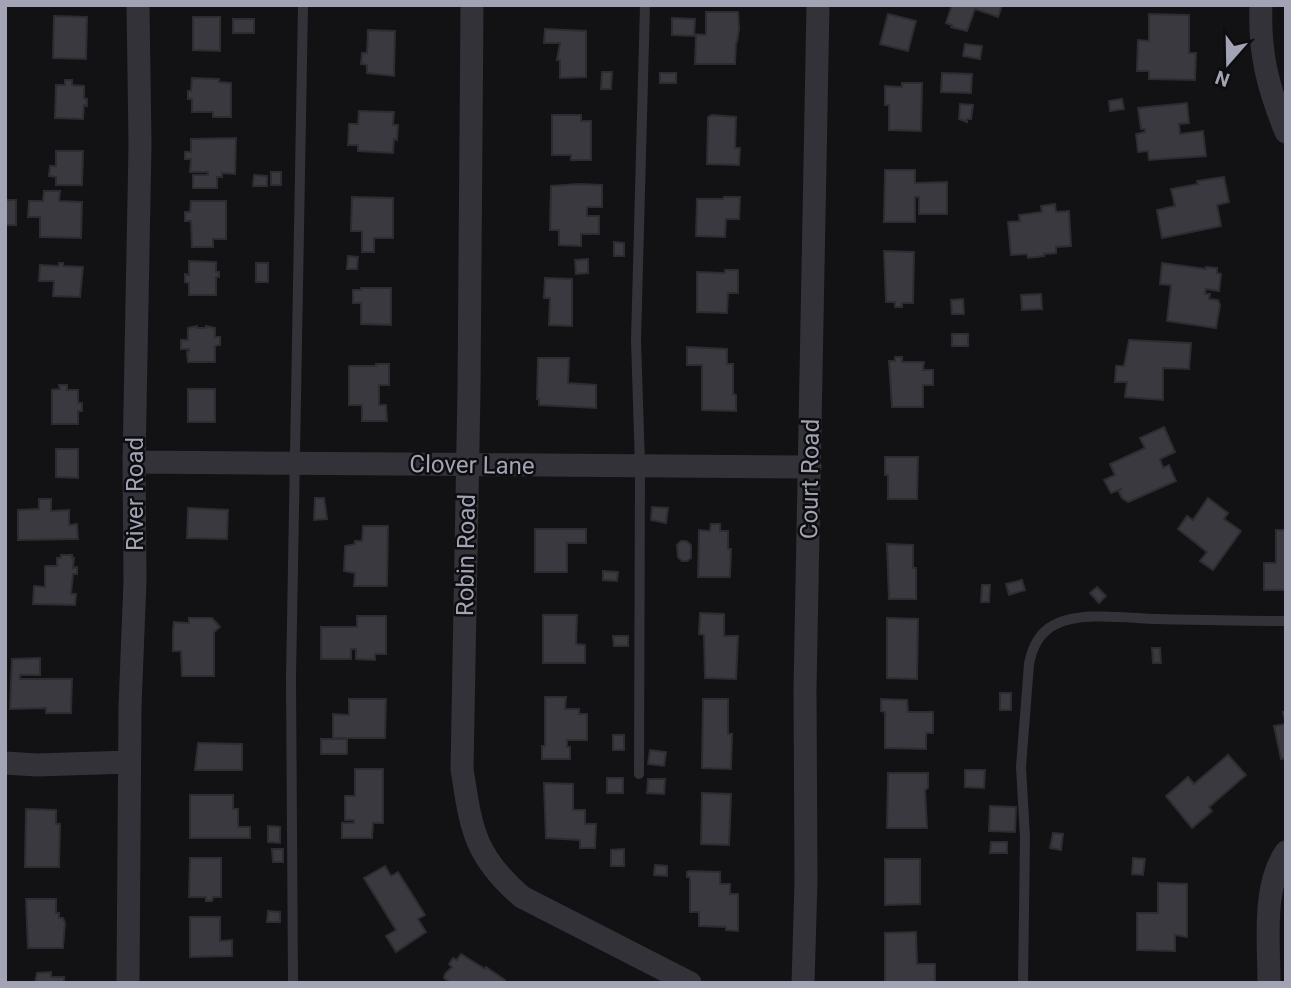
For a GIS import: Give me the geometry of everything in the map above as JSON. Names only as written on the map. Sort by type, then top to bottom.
[{"type":"street","name":"River Road","points":[[128,983],[140,145],[138,5]]},
{"type":"street","name":"Robin Road","points":[[472,5],[462,769],[470,820],[479,846],[501,879],[522,897],[690,983]]},
{"type":"street","name":"Court Road","points":[[815,983],[804,965],[805,690],[818,5]]},
{"type":"street","points":[[1261,5],[1262,58],[1271,96],[1286,132]]},
{"type":"street","name":"Clover Lane","points":[[134,462],[810,467]]},
{"type":"street","points":[[5,763],[37,765],[130,762]]},
{"type":"street","points":[[1269,983],[1270,896],[1280,860],[1286,852]]},
{"type":"street","points":[[788,983],[804,965]]},
{"type":"lane","points":[[293,983],[291,678],[303,5]]},
{"type":"lane","points":[[639,774],[639,467],[636,341],[645,5]]},
{"type":"lane","points":[[1023,983],[1025,837],[1021,767],[1028,664],[1031,651],[1040,636],[1052,625],[1068,619],[1286,621]]},
{"type":"building","points":[[952,5],[1002,5],[998,17],[975,9],[967,31],[946,23]]},
{"type":"building","points":[[706,12],[738,12],[735,64],[695,64],[696,34],[706,35]]},
{"type":"building","points":[[888,14],[916,21],[908,51],[880,44]]},
{"type":"building","points":[[1149,14],[1189,15],[1189,53],[1196,53],[1195,80],[1149,79],[1149,71],[1137,71],[1138,40],[1149,41]]},
{"type":"building","points":[[54,16],[87,17],[86,59],[53,58]]},
{"type":"building","points":[[193,17],[220,17],[220,51],[193,50]]},
{"type":"building","points":[[672,18],[695,19],[694,36],[672,35]]},
{"type":"building","points":[[233,19],[254,19],[254,33],[233,33]]},
{"type":"building","points":[[545,29],[586,31],[586,77],[560,78],[560,60],[557,60],[560,43],[544,43]]},
{"type":"building","points":[[368,30],[395,31],[394,76],[367,73],[367,65],[361,64],[362,53],[367,53]]},
{"type":"building","points":[[965,44],[982,46],[980,59],[963,56]]},
{"type":"building","points":[[602,72],[612,72],[611,89],[601,89]]},
{"type":"building","points":[[660,73],[676,73],[676,83],[660,83]]},
{"type":"building","points":[[942,73],[972,74],[971,93],[941,92]]},
{"type":"building","points":[[192,78],[219,79],[219,82],[231,83],[231,117],[213,117],[213,112],[192,112],[192,99],[188,99],[188,91],[191,91]]},
{"type":"building","points":[[65,80],[72,80],[72,85],[84,86],[87,106],[84,105],[83,119],[55,118],[56,85],[65,85]]},
{"type":"building","points":[[902,83],[922,83],[921,131],[889,130],[889,105],[885,105],[885,86],[902,87]]},
{"type":"building","points":[[1122,99],[1124,109],[1110,111],[1109,101]]},
{"type":"building","points":[[1187,103],[1189,123],[1179,124],[1180,134],[1203,131],[1206,156],[1149,160],[1148,151],[1138,152],[1136,134],[1145,132],[1145,129],[1141,129],[1138,108]]},
{"type":"building","points":[[960,104],[973,105],[971,119],[967,119],[967,122],[959,119]]},
{"type":"building","points":[[359,111],[394,112],[393,125],[398,125],[393,153],[358,151],[358,145],[348,145],[349,124],[358,124]]},
{"type":"building","points":[[552,115],[581,115],[581,121],[591,121],[591,160],[571,160],[571,155],[552,155]]},
{"type":"building","points":[[708,117],[736,117],[735,148],[740,148],[739,165],[707,164]]},
{"type":"building","points":[[236,138],[235,174],[222,173],[222,177],[217,177],[217,188],[193,188],[193,175],[208,175],[208,172],[190,172],[191,159],[185,159],[185,152],[191,152],[191,139]]},
{"type":"building","points":[[56,151],[83,151],[82,185],[56,185],[56,177],[49,176],[50,166],[56,166]]},
{"type":"building","points":[[885,170],[915,170],[915,183],[947,182],[947,214],[919,214],[919,197],[915,197],[915,222],[884,222]]},
{"type":"building","points":[[271,172],[281,172],[281,185],[271,185]]},
{"type":"building","points":[[254,175],[267,176],[267,186],[253,186]]},
{"type":"building","points":[[1224,177],[1229,202],[1217,205],[1221,226],[1162,238],[1157,210],[1175,206],[1171,189]]},
{"type":"building","points":[[602,185],[602,207],[587,207],[587,216],[599,216],[599,234],[581,234],[581,246],[559,245],[559,230],[550,230],[551,186]]},
{"type":"building","points":[[44,191],[60,191],[59,201],[82,202],[81,238],[40,237],[40,217],[28,217],[29,201],[43,201]]},
{"type":"building","points":[[352,197],[393,198],[393,238],[374,238],[374,252],[362,252],[362,231],[351,231]]},
{"type":"building","points":[[740,197],[739,219],[726,219],[725,237],[696,236],[697,199]]},
{"type":"building","points":[[5,200],[16,200],[16,225],[5,225]]},
{"type":"building","points":[[191,201],[226,201],[226,239],[213,239],[213,247],[192,247],[191,221],[185,221],[185,212],[190,212]]},
{"type":"building","points":[[1055,204],[1056,212],[1069,211],[1071,246],[1056,247],[1056,253],[1044,256],[1028,258],[1027,254],[1011,255],[1008,222],[1020,221],[1019,215],[1042,212],[1041,206]]},
{"type":"building","points":[[614,242],[624,243],[624,256],[614,256]]},
{"type":"building","points":[[884,251],[914,252],[913,303],[902,303],[902,307],[895,307],[895,302],[886,302]]},
{"type":"building","points":[[348,256],[358,257],[357,269],[347,269]]},
{"type":"building","points":[[588,259],[588,273],[576,274],[575,260]]},
{"type":"building","points":[[189,261],[216,262],[219,277],[216,277],[216,295],[189,295],[189,283],[185,282],[185,274],[189,275]]},
{"type":"building","points":[[59,263],[63,263],[63,266],[83,267],[80,297],[53,296],[54,281],[39,281],[40,265],[59,266]]},
{"type":"building","points":[[256,263],[268,263],[268,282],[256,282]]},
{"type":"building","points":[[1162,263],[1217,268],[1217,273],[1221,274],[1219,291],[1206,289],[1205,294],[1210,294],[1209,299],[1218,300],[1220,305],[1216,328],[1167,321],[1171,285],[1160,284]]},
{"type":"building","points":[[725,270],[738,270],[738,293],[728,293],[727,313],[697,312],[697,272],[725,273]]},
{"type":"building","points":[[545,278],[572,279],[572,326],[549,325],[550,298],[544,298]]},
{"type":"building","points":[[391,288],[391,325],[361,324],[361,303],[353,303],[353,290]]},
{"type":"building","points":[[1041,294],[1042,309],[1022,310],[1021,295]]},
{"type":"building","points":[[963,299],[964,314],[952,314],[951,300]]},
{"type":"building","points":[[188,328],[215,328],[215,337],[220,337],[220,345],[215,346],[215,362],[188,362],[189,349],[181,349],[181,340],[188,340]]},
{"type":"building","points":[[952,334],[968,334],[968,346],[952,346]]},
{"type":"building","points":[[1129,340],[1191,343],[1189,369],[1163,368],[1163,400],[1125,397],[1127,382],[1115,382],[1116,366],[1124,366]]},
{"type":"building","points":[[687,347],[727,349],[727,364],[733,364],[736,411],[702,410],[702,365],[687,365]]},
{"type":"building","points":[[895,357],[902,357],[902,362],[924,362],[923,370],[933,370],[933,385],[923,385],[923,407],[892,407],[889,361],[895,361]]},
{"type":"building","points":[[538,358],[569,358],[568,383],[596,385],[596,408],[539,405]]},
{"type":"building","points":[[389,364],[389,385],[379,385],[379,405],[386,405],[387,421],[362,421],[362,405],[349,405],[349,366]]},
{"type":"building","points":[[59,385],[67,385],[67,390],[78,390],[78,403],[82,403],[82,411],[78,411],[78,424],[52,424],[52,390],[60,389]]},
{"type":"building","points":[[188,389],[215,389],[215,422],[188,422]]},
{"type":"building","points":[[1164,427],[1175,452],[1160,459],[1163,468],[1169,465],[1176,481],[1128,502],[1122,498],[1119,492],[1121,489],[1111,493],[1104,480],[1115,475],[1110,464],[1145,448],[1140,438]]},
{"type":"building","points":[[56,449],[78,449],[78,478],[56,477]]},
{"type":"building","points":[[885,457],[918,457],[917,499],[888,499]]},
{"type":"building","points":[[315,498],[324,498],[327,519],[314,520]]},
{"type":"building","points":[[1208,498],[1228,513],[1224,519],[1241,531],[1213,570],[1200,561],[1207,552],[1178,529],[1187,516],[1193,520]]},
{"type":"building","points":[[39,499],[51,499],[51,511],[69,510],[69,525],[77,524],[78,539],[18,540],[18,510],[39,509]]},
{"type":"building","points":[[652,507],[668,508],[666,523],[651,520]]},
{"type":"building","points":[[188,508],[228,510],[227,539],[187,538]]},
{"type":"building","points":[[711,524],[720,524],[720,531],[728,531],[728,549],[731,549],[730,577],[698,577],[699,530],[710,531]]},
{"type":"building","points":[[363,526],[388,526],[387,586],[354,586],[355,573],[344,571],[345,546],[362,541]]},
{"type":"building","points":[[535,529],[586,529],[586,543],[567,543],[567,572],[535,572]]},
{"type":"building","points":[[1276,530],[1286,530],[1286,590],[1264,590],[1264,563],[1276,563]]},
{"type":"building","points":[[681,541],[691,545],[691,558],[687,561],[678,557],[677,545]]},
{"type":"building","points":[[887,544],[913,545],[916,599],[889,599]]},
{"type":"building","points":[[61,555],[72,555],[73,568],[77,567],[77,574],[73,574],[71,594],[76,594],[75,605],[33,604],[34,586],[45,587],[45,566],[57,566],[57,558],[61,558]]},
{"type":"building","points":[[603,571],[618,572],[617,581],[603,580]]},
{"type":"building","points":[[1022,580],[1025,590],[1009,595],[1006,584]]},
{"type":"building","points":[[982,585],[990,585],[989,602],[981,602]]},
{"type":"building","points":[[1097,587],[1106,596],[1099,603],[1090,593]]},
{"type":"building","points":[[700,613],[724,614],[724,636],[738,636],[736,679],[705,678],[704,635],[699,634]]},
{"type":"building","points":[[543,615],[577,615],[576,644],[585,645],[585,663],[543,663]]},
{"type":"building","points":[[357,616],[386,616],[386,654],[375,654],[375,660],[356,659],[356,649],[351,649],[351,659],[321,659],[321,627],[357,627]]},
{"type":"building","points":[[189,618],[212,618],[220,627],[214,632],[214,676],[182,676],[181,651],[173,651],[174,622],[189,623]]},
{"type":"building","points":[[887,618],[918,619],[917,679],[887,678]]},
{"type":"building","points":[[613,636],[628,636],[628,646],[614,646]]},
{"type":"building","points":[[1152,648],[1160,648],[1161,663],[1153,663]]},
{"type":"building","points":[[40,658],[40,675],[20,675],[20,679],[72,679],[71,713],[46,713],[46,708],[10,709],[12,659]]},
{"type":"building","points":[[1000,693],[1011,693],[1011,710],[1000,710]]},
{"type":"building","points":[[545,697],[566,697],[565,709],[579,709],[579,714],[587,714],[587,740],[567,740],[570,759],[542,759],[542,746],[545,746]]},
{"type":"building","points":[[349,699],[386,699],[385,738],[333,738],[333,714],[349,715]]},
{"type":"building","points":[[703,699],[728,699],[728,734],[732,734],[731,769],[702,768]]},
{"type":"building","points":[[881,699],[907,700],[908,712],[933,712],[933,733],[926,733],[926,749],[885,748],[885,712],[881,711]]},
{"type":"building","points":[[1286,724],[1286,758],[1281,759],[1274,726]]},
{"type":"building","points":[[613,735],[624,735],[624,750],[613,750]]},
{"type":"building","points":[[321,739],[347,739],[347,754],[321,754]]},
{"type":"building","points":[[198,743],[242,744],[242,770],[195,770]]},
{"type":"building","points":[[650,750],[666,752],[664,766],[648,764]]},
{"type":"building","points":[[1228,755],[1246,775],[1209,807],[1212,811],[1192,828],[1166,796],[1188,777],[1194,784]]},
{"type":"building","points":[[355,769],[383,769],[383,823],[373,823],[372,838],[342,838],[342,823],[354,823],[354,820],[345,820],[345,796],[355,796]]},
{"type":"building","points":[[965,770],[985,770],[984,788],[965,787]]},
{"type":"building","points":[[888,773],[928,773],[928,788],[925,790],[927,828],[887,828]]},
{"type":"building","points":[[607,778],[623,778],[623,793],[607,793]]},
{"type":"building","points":[[648,779],[665,779],[664,794],[647,793]]},
{"type":"building","points":[[544,783],[573,784],[573,810],[585,810],[585,824],[596,824],[595,848],[580,848],[580,840],[546,838]]},
{"type":"building","points":[[702,793],[731,794],[729,845],[701,844]]},
{"type":"building","points":[[190,795],[233,795],[233,809],[238,809],[238,827],[250,827],[250,838],[190,838]]},
{"type":"building","points":[[990,806],[1016,807],[1015,832],[989,831]]},
{"type":"building","points":[[26,809],[56,810],[56,824],[60,824],[59,867],[25,867]]},
{"type":"building","points":[[268,826],[280,827],[280,843],[268,842]]},
{"type":"building","points":[[1053,833],[1063,834],[1061,850],[1050,848]]},
{"type":"building","points":[[991,842],[1007,842],[1007,853],[990,853]]},
{"type":"building","points":[[272,849],[283,849],[283,862],[273,862]]},
{"type":"building","points":[[624,849],[624,866],[611,866],[611,850]]},
{"type":"building","points":[[190,858],[221,858],[221,897],[206,901],[206,897],[189,897]]},
{"type":"building","points":[[1133,858],[1145,859],[1143,875],[1132,874]]},
{"type":"building","points":[[885,859],[920,859],[920,904],[885,905]]},
{"type":"building","points":[[655,865],[667,866],[667,876],[654,875]]},
{"type":"building","points":[[385,866],[391,876],[398,872],[425,915],[418,919],[426,932],[396,952],[386,936],[396,930],[364,878]]},
{"type":"building","points":[[687,872],[720,872],[720,884],[730,884],[730,894],[738,894],[738,931],[726,930],[726,927],[699,926],[699,912],[690,912],[690,877],[687,877]]},
{"type":"building","points":[[1158,883],[1187,884],[1187,937],[1175,935],[1175,951],[1137,950],[1137,913],[1158,913]]},
{"type":"building","points":[[26,899],[56,899],[56,913],[59,913],[59,918],[63,918],[65,923],[63,948],[28,948]]},
{"type":"building","points":[[268,911],[280,912],[280,922],[267,922]]},
{"type":"building","points":[[190,917],[220,917],[220,941],[232,940],[232,956],[190,957]]},
{"type":"building","points":[[916,932],[917,964],[935,964],[935,983],[885,983],[885,933]]},
{"type":"building","points":[[461,954],[505,980],[503,983],[451,983],[444,978],[445,974],[452,967],[449,964],[453,958],[457,960]]},
{"type":"building","points":[[51,972],[51,977],[64,977],[64,983],[35,983],[37,973]]}]
